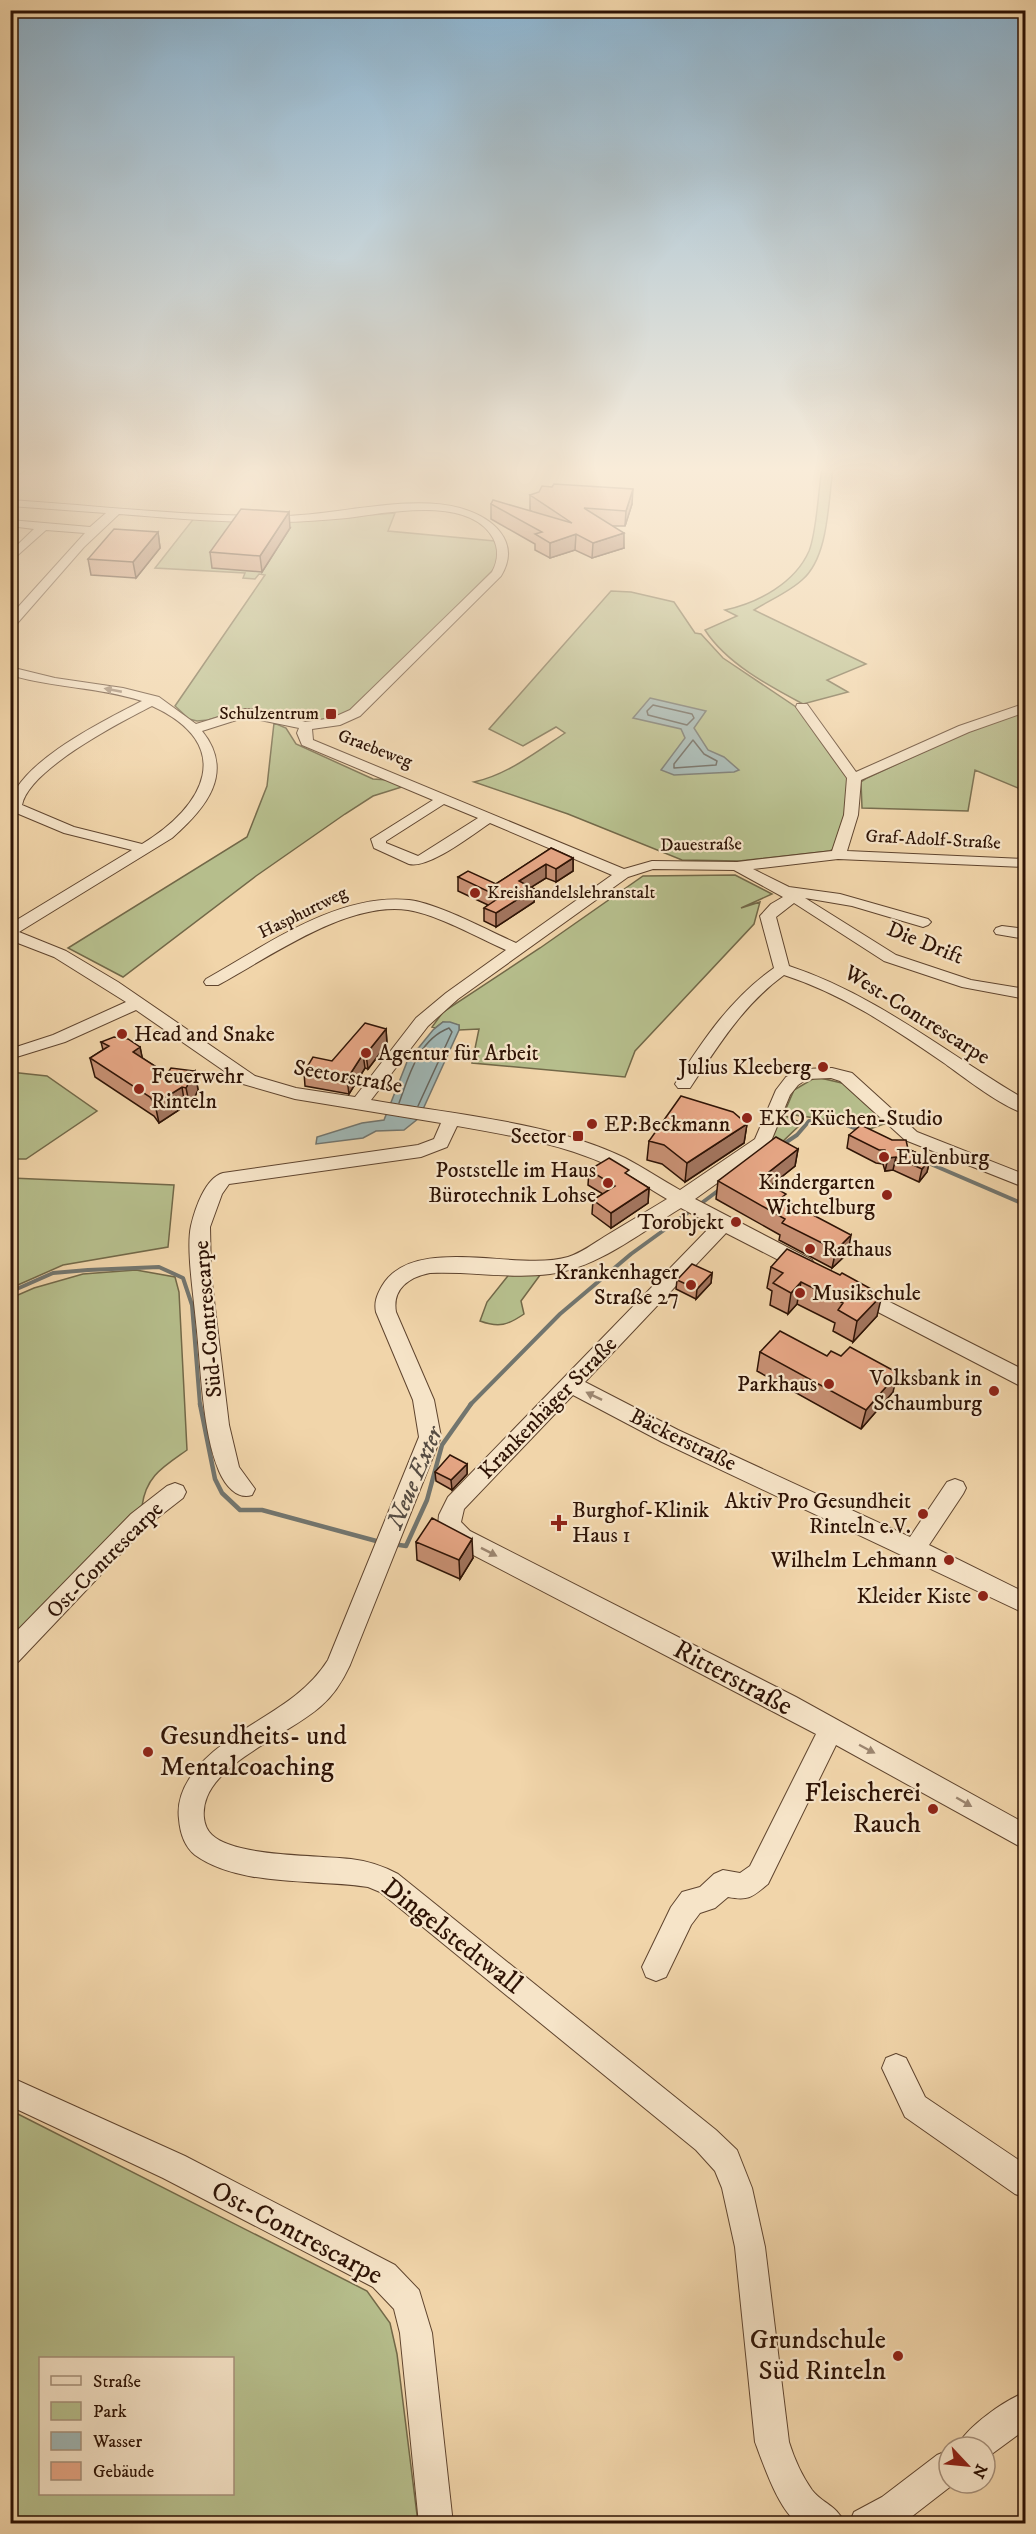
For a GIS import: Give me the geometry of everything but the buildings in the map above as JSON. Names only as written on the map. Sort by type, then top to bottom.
[{"type":"street","points":[[10,624],[43,587]]},
{"type":"street","points":[[194,729],[245,713],[254,713],[306,726],[335,722],[355,713],[482,587]]},
{"type":"street","points":[[10,671],[43,680],[108,688],[154,700],[168,708],[201,736],[211,759],[207,788],[185,819],[166,835],[10,932]]},
{"type":"street","points":[[144,849],[69,830],[19,809],[15,806],[15,801],[36,776],[78,742],[154,700]]},
{"type":"street","points":[[802,707],[854,778],[851,815],[838,855]]},
{"type":"street","points":[[854,778],[964,729],[1026,707]]},
{"type":"street","name":"Graebeweg","points":[[306,726],[304,733],[307,742],[321,749],[445,798],[623,874]]},
{"type":"street","points":[[445,798],[378,839],[379,845],[414,861],[423,859],[490,817]]},
{"type":"street","name":"Graf-Adolf-Straße","points":[[838,855],[1026,863]]},
{"type":"street","name":"Dauestraße","points":[[365,1105],[422,1022],[452,996],[623,874],[652,865],[737,866],[838,855]]},
{"type":"street","name":"Die Drift","points":[[737,866],[790,895],[890,958],[968,984],[1026,994]]},
{"type":"street","name":"Die Drift","points":[[790,895],[806,892],[923,922]]},
{"type":"street","points":[[684,1084],[714,1037],[738,1008],[762,982],[782,969],[768,916],[790,895]]},
{"type":"street","name":"Hasphurtweg","points":[[212,982],[323,921],[355,908],[372,905],[410,905],[447,918],[517,949]]},
{"type":"street","points":[[1002,931],[1026,934]]},
{"type":"street","name":"Seetorstraße","points":[[10,932],[60,954],[89,971],[249,1080],[295,1093],[526,1132],[571,1145],[617,1162],[724,1224],[819,1273]]},
{"type":"street","name":"West-Contrescarpe","points":[[782,969],[803,975],[857,999],[1026,1108]]},
{"type":"street","points":[[89,971],[106,993],[107,1001],[105,1008],[89,1028]]},
{"type":"street","points":[[10,1054],[34,1048],[89,1028],[137,1003]]},
{"type":"street","name":"Dingelstedtwall","points":[[828,2523],[801,2503],[780,2467],[772,2442],[750,2247],[737,2188],[726,2161],[706,2140],[389,1883],[370,1874],[237,1860],[217,1854],[193,1833],[190,1808],[197,1790],[214,1767],[231,1752],[312,1699],[328,1682],[339,1665],[387,1546],[430,1437],[430,1422],[422,1398],[387,1317],[385,1301],[387,1295],[401,1275],[434,1266],[541,1268],[567,1265],[583,1259],[691,1205],[763,1142],[782,1094],[792,1081],[803,1074],[816,1072],[846,1077],[899,1127],[923,1142],[1026,1182]]},
{"type":"street","name":"Süd-Contrescarpe","points":[[244,1489],[229,1470],[218,1425],[201,1275],[200,1227],[213,1192],[223,1179],[421,1152],[441,1143],[451,1120]]},
{"type":"street","name":"Krankenhäger Straße","points":[[450,1515],[456,1503],[724,1224]]},
{"type":"street","points":[[841,1284],[1026,1382]]},
{"type":"street","name":"Bäckerstraße","points":[[570,1384],[670,1436],[1026,1604]]},
{"type":"street","points":[[913,1550],[955,1488]]},
{"type":"street","name":"Ost-Contrescarpe","points":[[10,1655],[139,1520],[175,1492]]},
{"type":"street","name":"Ritterstraße","points":[[450,1515],[449,1525],[462,1538],[913,1773],[1026,1838]]},
{"type":"street","points":[[656,1967],[681,1916],[692,1901],[706,1899],[723,1883],[744,1887],[759,1875],[831,1730]]},
{"type":"street","points":[[896,2068],[915,2108],[1026,2183]]},
{"type":"street","name":"Ost-Contrescarpe","points":[[10,2091],[174,2167],[384,2276],[408,2301],[416,2333],[436,2523]]},
{"type":"street","points":[[990,2435],[1026,2408]]},
{"type":"street","points":[[866,2523],[894,2509],[937,2476]]},
{"type":"green space","points":[[257,587],[476,587],[351,712],[317,723],[302,722],[258,711],[240,710],[197,721],[189,719],[175,706]]},
{"type":"green space","points":[[778,587],[792,587],[754,610],[866,664],[827,680],[848,692],[803,704],[749,673],[724,653],[705,630],[737,616],[725,610],[738,607]]},
{"type":"green space","points":[[611,591],[631,592],[674,602],[695,633],[701,634],[723,658],[799,709],[848,777],[844,822],[837,847],[830,851],[739,861],[682,860],[568,814],[474,782],[510,768],[565,733],[556,727],[523,746],[489,729]]},
{"type":"green space","points":[[1025,710],[1025,791],[975,770],[968,811],[862,808],[861,782],[867,778],[960,735]]},
{"type":"green space","points":[[274,723],[286,728],[296,744],[373,779],[388,780],[405,786],[373,796],[345,814],[256,876],[123,977],[68,948],[247,837],[267,786]]},
{"type":"green space","points":[[735,875],[772,894],[741,908],[760,902],[754,924],[635,1051],[625,1077],[472,1063],[479,1029],[459,1030],[459,1025],[443,1022],[435,1028],[432,1027],[443,1012],[643,876]]},
{"type":"green space","points":[[10,1072],[47,1076],[97,1111],[26,1159],[11,1159]]},
{"type":"green space","points":[[816,1077],[846,1084],[887,1123],[870,1129],[851,1123],[794,1115],[785,1111],[794,1090]]},
{"type":"green space","points":[[781,1114],[802,1123],[780,1144],[769,1139]]},
{"type":"green space","points":[[11,1178],[174,1185],[168,1247],[63,1265],[11,1288]]},
{"type":"green space","points":[[136,1270],[175,1277],[179,1292],[187,1450],[157,1473],[147,1487],[142,1506],[11,1645],[11,1298],[34,1288],[83,1274]]},
{"type":"green space","points":[[543,1271],[521,1301],[524,1314],[503,1324],[480,1321],[487,1302],[511,1272]]},
{"type":"green space","points":[[10,2110],[367,2291],[390,2323],[397,2354],[418,2523],[11,2523]]},
{"type":"water","points":[[650,698],[706,711],[694,728],[708,750],[724,757],[739,770],[674,775],[661,770],[685,738],[681,729],[633,718]]},
{"type":"water","points":[[443,1022],[459,1025],[459,1030],[419,1118],[404,1130],[376,1131],[363,1138],[316,1144],[317,1137],[362,1123],[384,1120],[407,1062],[433,1030]]},
{"type":"waterway","name":"Neue Exter","points":[[782,1145],[797,1135],[809,1121],[841,1123],[859,1130]]},
{"type":"waterway","name":"Neue Exter","points":[[926,1162],[1026,1205]]},
{"type":"waterway","name":"Neue Exter","points":[[699,1205],[719,1190]]},
{"type":"waterway","name":"Neue Exter","points":[[470,1405],[560,1314],[631,1254],[693,1209]]},
{"type":"waterway","name":"Neue Exter","points":[[10,1292],[53,1273],[88,1270],[159,1267],[183,1278],[192,1305],[200,1405]]},
{"type":"waterway","name":"Neue Exter","points":[[200,1404],[215,1479],[222,1493],[240,1510],[262,1510],[380,1542]]},
{"type":"waterway","name":"Neue Exter","points":[[393,1544],[406,1546],[427,1500],[442,1445],[471,1404]]},
{"type":"place","name":"Schulzentrum","points":[[331,714]]},
{"type":"place","name":"Kreishandelslehranstalt","points":[[475,893]]},
{"type":"place","name":"Head and Snake","points":[[122,1034]]},
{"type":"place","name":"Agentur für Arbeit","points":[[366,1053]]},
{"type":"place","name":"Julius Kleeberg","points":[[823,1067]]},
{"type":"place","name":"Feuerwehr Rinteln","points":[[139,1089]]},
{"type":"place","name":"EKO Küchen-Studio","points":[[747,1118]]},
{"type":"place","name":"EP:Beckmann","points":[[592,1124]]},
{"type":"place","name":"Seetor","points":[[578,1136]]},
{"type":"place","name":"Eulenburg","points":[[884,1157]]},
{"type":"place","name":"Poststelle im Haus Bürotechnik Lohse","points":[[608,1183]]},
{"type":"place","name":"Kindergarten Wichtelburg","points":[[887,1195]]},
{"type":"place","name":"Torobjekt","points":[[736,1222]]},
{"type":"place","name":"Rathaus","points":[[810,1249]]},
{"type":"place","name":"Krankenhager Straße 27","points":[[691,1285]]},
{"type":"place","name":"Musikschule","points":[[800,1293]]},
{"type":"place","name":"Parkhaus","points":[[829,1384]]},
{"type":"place","name":"Volksbank in Schaumburg","points":[[994,1391]]},
{"type":"place","name":"Aktiv Pro Gesundheit Rinteln e.V.","points":[[923,1514]]},
{"type":"place","name":"Burghof-Klinik Haus 1","points":[[559,1523]]},
{"type":"place","name":"Wilhelm Lehmann","points":[[949,1560]]},
{"type":"place","name":"Kleider Kiste","points":[[983,1596]]},
{"type":"place","name":"Gesundheits- und Mentalcoaching","points":[[148,1752]]},
{"type":"place","name":"Fleischerei Rauch","points":[[933,1809]]},
{"type":"place","name":"Grundschule Süd Rinteln","points":[[898,2356]]}]
